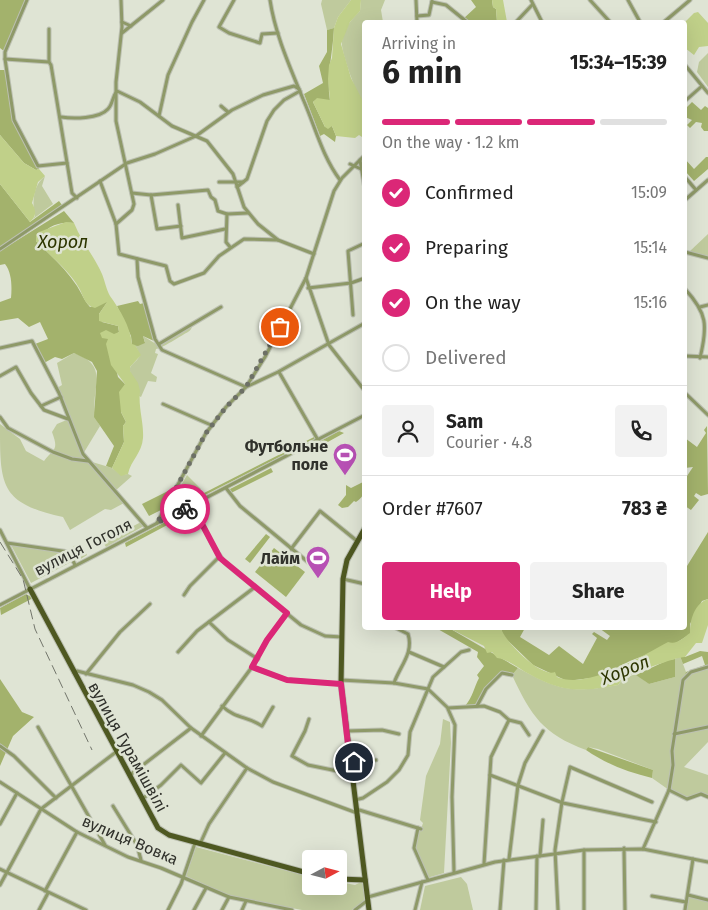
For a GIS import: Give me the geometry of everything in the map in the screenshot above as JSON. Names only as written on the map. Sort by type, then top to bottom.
[{"type":"main road","points":[[362,533],[348,560],[343,579],[341,682],[369,910]]},
{"type":"main road","name":"вулиця Гурамішвілі","points":[[30,589],[116,752],[160,830],[198,843],[302,872]]},
{"type":"main road","points":[[348,879],[365,880]]},
{"type":"street","points":[[28,0],[14,27],[5,52],[14,120],[38,166],[67,163]]},
{"type":"street","points":[[116,224],[132,210],[134,204],[127,163],[117,129],[117,91],[122,34],[121,0]]},
{"type":"street","points":[[122,34],[162,0]]},
{"type":"street","points":[[160,116],[168,74],[204,0]]},
{"type":"street","points":[[234,0],[219,27],[229,33],[260,43],[262,34],[278,33]]},
{"type":"street","points":[[271,0],[272,17],[299,90],[324,152],[340,180]]},
{"type":"street","points":[[416,0],[417,20]]},
{"type":"street","points":[[531,0],[532,6],[541,20]]},
{"type":"street","points":[[590,0],[608,20]]},
{"type":"street","points":[[628,0],[639,20]]},
{"type":"street","points":[[666,20],[690,0]]},
{"type":"street","points":[[416,16],[429,15],[432,1],[446,5],[465,20]]},
{"type":"street","points":[[518,20],[532,6]]},
{"type":"street","points":[[122,22],[131,26]]},
{"type":"street","points":[[49,29],[49,62],[61,117],[72,193],[77,198]]},
{"type":"street","points":[[5,59],[49,62]]},
{"type":"street","points":[[687,67],[708,94]]},
{"type":"street","points":[[0,249],[127,163],[156,154],[196,136],[228,112],[263,95],[294,86],[299,90]]},
{"type":"street","points":[[687,99],[702,86]]},
{"type":"street","points":[[237,187],[247,179],[271,116],[284,100],[299,90]]},
{"type":"street","points":[[117,91],[135,98],[172,126],[196,136],[214,148],[233,174],[244,207],[248,213],[278,240]]},
{"type":"street","points":[[61,117],[72,119],[105,112],[110,108],[117,91]]},
{"type":"street","points":[[221,106],[228,112]]},
{"type":"street","points":[[157,523],[211,425],[246,387],[264,357],[306,278],[334,191],[340,180],[351,166],[360,160],[362,174]]},
{"type":"street","points":[[351,166],[361,169]]},
{"type":"street","points":[[687,179],[696,190]]},
{"type":"street","points":[[687,198],[708,180]]},
{"type":"street","points":[[100,181],[116,224],[119,254],[166,266],[170,281],[174,284],[204,273],[230,247],[244,239],[278,240],[314,254]]},
{"type":"street","points":[[220,182],[243,182]]},
{"type":"street","points":[[132,193],[151,195],[208,190],[211,197],[215,200],[218,211],[227,214],[248,213]]},
{"type":"street","points":[[151,195],[157,229],[180,226]]},
{"type":"street","points":[[178,205],[182,238],[225,229]]},
{"type":"street","points":[[227,214],[226,242],[230,247]]},
{"type":"street","points":[[353,315],[348,251],[362,244]]},
{"type":"street","points":[[687,253],[708,258]]},
{"type":"street","points":[[137,259],[138,277],[155,339],[165,353],[246,387],[279,372],[362,325]]},
{"type":"street","points":[[306,278],[328,343],[362,387]]},
{"type":"street","points":[[308,288],[351,283],[362,279]]},
{"type":"street","points":[[687,291],[705,316],[700,358]]},
{"type":"street","points":[[700,307],[708,306]]},
{"type":"street","points":[[160,344],[221,308]]},
{"type":"street","points":[[0,348],[32,341],[61,397],[83,454],[147,528]]},
{"type":"street","points":[[687,356],[708,357]]},
{"type":"street","points":[[0,376],[16,367],[31,394],[41,406],[50,413],[69,419]]},
{"type":"street","points":[[279,372],[318,440]]},
{"type":"street","points":[[687,395],[708,415]]},
{"type":"street","points":[[41,406],[61,397]]},
{"type":"street","points":[[163,404],[211,425]]},
{"type":"street","points":[[0,417],[8,428],[53,452],[72,459],[89,461]]},
{"type":"street","name":"вулиця Гоголя","points":[[0,605],[362,417]]},
{"type":"street","points":[[226,488],[240,506],[320,572]]},
{"type":"street","points":[[192,505],[220,556],[255,587],[301,625],[317,633],[342,637]]},
{"type":"street","points":[[291,549],[320,511],[357,541]]},
{"type":"street","points":[[0,530],[30,589]]},
{"type":"street","points":[[7,543],[69,552],[75,565]]},
{"type":"street","points":[[184,595],[190,586],[220,556]]},
{"type":"street","points":[[343,579],[362,583]]},
{"type":"street","points":[[178,652],[197,631],[255,587]]},
{"type":"street","points":[[86,674],[120,632],[150,604]]},
{"type":"street","points":[[201,736],[252,667],[267,640],[287,613]]},
{"type":"street","points":[[209,622],[228,640],[258,658]]},
{"type":"street","points":[[394,683],[409,652],[408,634],[400,630]]},
{"type":"street","points":[[355,800],[363,798],[387,782],[404,764],[409,750],[410,732],[435,674],[462,652],[469,650]]},
{"type":"street","points":[[409,652],[434,661],[444,667]]},
{"type":"street","points":[[252,667],[287,680],[394,683],[428,689],[448,708],[455,725],[452,797],[454,872]]},
{"type":"street","points":[[643,849],[669,790],[674,734],[683,680],[691,672],[708,667]]},
{"type":"street","points":[[74,673],[77,671],[133,685],[149,692],[162,700],[190,728],[201,736],[247,768],[273,782],[353,814],[356,811],[420,829],[414,848],[428,880]]},
{"type":"street","points":[[477,707],[486,689],[502,673],[512,675]]},
{"type":"street","points":[[222,706],[234,716],[252,719],[262,726],[273,707]]},
{"type":"street","points":[[448,708],[477,707],[494,710],[509,720],[522,723],[529,735]]},
{"type":"street","points":[[309,719],[292,756],[308,765],[352,774]]},
{"type":"street","points":[[484,864],[491,757],[509,720]]},
{"type":"street","points":[[38,727],[105,845]]},
{"type":"street","points":[[674,734],[708,727]]},
{"type":"street","points":[[129,775],[190,728]]},
{"type":"street","points":[[346,731],[382,730],[399,734]]},
{"type":"street","points":[[509,859],[518,785],[525,762],[543,731]]},
{"type":"street","points":[[0,746],[14,756],[56,798]]},
{"type":"street","points":[[0,885],[41,808],[72,787],[116,752]]},
{"type":"street","points":[[142,799],[161,786],[181,765],[201,783],[225,753]]},
{"type":"street","points":[[350,762],[376,760]]},
{"type":"street","points":[[558,910],[555,854],[562,802],[570,767],[652,802]]},
{"type":"street","points":[[168,910],[198,843],[247,768]]},
{"type":"street","points":[[490,775],[562,802],[656,822]]},
{"type":"street","name":"вулиця Вовка","points":[[0,782],[77,832],[128,857],[183,876],[229,897],[246,900],[261,906],[292,910]]},
{"type":"street","points":[[669,790],[687,799],[701,794],[708,797]]},
{"type":"street","points":[[0,824],[17,793]]},
{"type":"street","points":[[113,806],[137,845],[141,860]]},
{"type":"street","points":[[536,910],[538,856],[543,820]]},
{"type":"street","points":[[39,910],[46,892],[77,832]]},
{"type":"street","points":[[624,848],[625,910]]},
{"type":"street","points":[[355,910],[367,898],[454,872],[509,859],[584,850],[624,848],[643,849],[708,862]]},
{"type":"street","points":[[584,850],[584,910]]},
{"type":"street","points":[[685,910],[693,859]]},
{"type":"street","points":[[500,910],[504,860]]},
{"type":"street","points":[[0,869],[86,910]]},
{"type":"street","points":[[416,910],[422,882]]},
{"type":"street","points":[[194,910],[206,888]]},
{"type":"street","points":[[688,895],[708,900]]},
{"type":"street","points":[[652,896],[686,902]]},
{"type":"street","points":[[222,910],[229,897]]},
{"type":"street","points":[[242,910],[246,900]]},
{"type":"shaded area","points":[[0,0],[27,0],[5,52],[0,48]]},
{"type":"shaded area","points":[[322,0],[351,0],[338,17],[334,28],[327,30],[321,4]]},
{"type":"shaded area","points":[[361,0],[385,0],[381,10],[383,20],[362,20],[362,102],[342,46],[346,28],[360,11]]},
{"type":"shaded area","points":[[471,0],[492,0],[493,7],[496,9],[497,20],[463,19],[476,7]]},
{"type":"shaded area","points":[[334,28],[329,74],[330,101],[317,99],[313,102],[325,127],[332,126],[336,136],[335,142],[324,134],[320,136],[304,94],[323,83],[319,66],[327,52],[327,30]]},
{"type":"shaded area","points":[[708,53],[708,87],[697,72],[699,62]]},
{"type":"shaded area","points":[[0,70],[8,70],[14,120],[39,169],[36,170],[24,163],[0,135]]},
{"type":"shaded area","points":[[692,102],[701,110],[705,106],[708,108],[708,131],[704,131],[701,127],[702,123],[696,122],[690,128],[687,125],[692,120],[687,118],[687,107]]},
{"type":"shaded area","points":[[708,157],[708,169],[694,181],[687,173],[687,161],[694,169]]},
{"type":"shaded area","points":[[45,176],[42,186],[53,204],[33,219],[35,216],[34,199],[36,189]]},
{"type":"shaded area","points":[[0,184],[30,222],[59,201],[62,205],[0,247]]},
{"type":"shaded area","points":[[64,211],[74,223],[62,223],[52,226],[36,241],[68,274],[90,307],[108,301],[99,314],[102,322],[118,326],[119,332],[109,339],[118,377],[125,384],[121,412],[126,422],[123,426],[124,442],[112,468],[106,466],[114,446],[94,417],[97,371],[92,362],[74,353],[62,359],[55,357],[44,363],[35,344],[48,339],[40,322],[29,327],[18,318],[0,321],[0,302],[11,298],[11,289],[7,268],[5,264],[0,265],[0,251]]},
{"type":"shaded area","points":[[708,234],[708,256],[689,252]]},
{"type":"shaded area","points":[[138,301],[140,304],[144,303],[154,341],[143,336],[145,343],[138,346],[132,345],[131,336],[117,306]]},
{"type":"shaded area","points":[[192,325],[188,332],[161,347],[162,344]]},
{"type":"shaded area","points":[[143,336],[161,347],[156,349],[155,353],[158,354],[151,373],[157,377],[156,382],[148,381],[141,397],[130,371],[140,355],[135,345],[145,342]]},
{"type":"shaded area","points":[[74,353],[87,359],[94,367],[96,375],[94,404],[95,415],[100,426],[83,454],[89,461],[112,468],[121,475],[128,474],[132,476],[115,491],[124,503],[111,510],[105,509],[70,530],[63,517],[42,512],[27,505],[15,498],[8,488],[3,477],[1,463],[0,424],[20,439],[26,451],[44,461],[55,446],[52,432],[57,424],[69,419],[57,388],[62,385],[57,363]]},
{"type":"shaded area","points":[[707,426],[708,494],[701,496],[696,493],[694,496],[699,500],[691,510],[687,507],[687,476],[693,467],[687,468],[687,440],[697,447],[706,433],[704,430]]},
{"type":"shaded area","points":[[339,431],[344,433],[308,453],[306,449]]},
{"type":"shaded area","points":[[314,437],[315,439],[205,495],[204,493]]},
{"type":"shaded area","points":[[271,468],[273,472],[231,493],[230,489]]},
{"type":"shaded area","points":[[187,475],[201,489],[198,491],[199,494],[178,503],[173,499]]},
{"type":"shaded area","points":[[362,482],[362,496],[348,507],[342,508],[338,505],[346,495],[346,485],[351,488]]},
{"type":"shaded area","points":[[172,489],[161,510],[149,516],[142,504]]},
{"type":"shaded area","points":[[169,520],[171,523],[126,547],[125,543]]},
{"type":"shaded area","points":[[141,522],[144,526],[106,547],[103,542]]},
{"type":"shaded area","points":[[708,532],[708,599],[702,601],[690,624],[690,634],[676,643],[630,661],[599,677],[567,681],[533,665],[503,636],[502,630],[524,630],[520,637],[549,655],[559,646],[583,664],[597,638],[592,634],[594,632],[607,640],[610,636],[602,630],[687,630],[687,566]]},
{"type":"shaded area","points":[[266,534],[270,537],[250,563],[245,559]]},
{"type":"shaded area","points":[[11,545],[68,554],[73,561],[31,583]]},
{"type":"shaded area","points":[[76,545],[77,547],[82,545],[87,555],[76,562],[69,549]]},
{"type":"shaded area","points":[[274,548],[305,572],[286,597],[255,572]]},
{"type":"shaded area","points":[[26,594],[33,598],[1,615],[0,608]]},
{"type":"shaded area","points":[[440,630],[452,630],[518,668],[512,675],[502,673],[486,689],[477,707],[465,706],[472,696],[479,678],[477,675],[484,666],[477,657],[478,652]]},
{"type":"shaded area","points":[[700,651],[708,652],[708,667],[684,677],[686,672],[705,665],[702,656],[683,664],[680,656],[685,657]]},
{"type":"shaded area","points":[[680,656],[686,672],[685,676],[708,667],[708,742],[684,767],[708,775],[708,797],[698,795],[691,799],[669,790],[652,778],[653,770],[598,749],[588,747],[586,750],[559,737],[532,713],[512,675],[518,668],[556,686],[577,689],[618,685],[624,678],[636,674],[649,684],[675,677],[675,659]]},
{"type":"shaded area","points":[[675,659],[675,677],[649,684],[636,675],[668,660]]},
{"type":"shaded area","points":[[0,679],[22,712],[34,717],[13,736],[0,766]]},
{"type":"shaded area","points":[[443,719],[450,722],[451,743],[444,873],[427,878],[414,848],[418,828],[421,829],[423,823],[420,820],[426,776],[440,744]]},
{"type":"shaded area","points":[[588,747],[653,770],[652,778],[609,763],[586,750]]},
{"type":"shaded area","points":[[196,847],[302,875],[302,895],[348,895],[348,884],[355,885],[361,882],[364,885],[366,900],[352,910],[302,910],[230,896],[186,876]]},
{"type":"shaded area","points":[[461,877],[467,884],[473,910],[420,910],[425,886]]},
{"type":"shaded area","points":[[688,895],[708,900],[708,910],[685,910]]},
{"type":"water","points":[[351,0],[361,0],[360,11],[350,22],[341,44],[351,78],[362,99],[362,137],[359,135],[355,138],[336,136],[332,126],[328,129],[325,127],[313,102],[317,98],[330,100],[329,65],[332,58],[334,28],[338,17]]},
{"type":"water","points":[[492,0],[503,0],[507,20],[497,20],[496,9],[493,7]]},
{"type":"water","points":[[698,12],[708,23],[708,46],[699,47],[694,55],[687,50],[687,20],[694,13]]},
{"type":"water","name":"Хорол","points":[[0,135],[24,163],[36,170],[39,169],[45,176],[38,182],[32,203],[35,215],[30,222],[0,184]]},
{"type":"water","name":"Хорол","points":[[66,222],[74,223],[99,267],[107,291],[124,318],[132,344],[135,345],[141,355],[130,367],[130,371],[138,383],[140,391],[143,438],[139,452],[128,474],[121,476],[112,468],[124,442],[123,426],[126,422],[121,412],[119,392],[125,384],[111,365],[106,344],[108,339],[102,338],[100,333],[106,330],[114,334],[119,332],[118,326],[99,321],[99,314],[107,302],[95,308],[89,305],[70,275],[36,241],[36,235],[39,232]]},
{"type":"water","name":"Хорол","points":[[708,599],[708,625],[702,643],[696,643],[685,657],[635,673],[624,678],[618,685],[593,689],[572,689],[552,685],[509,662],[497,658],[492,652],[487,653],[484,646],[453,630],[502,630],[509,641],[524,657],[541,669],[555,672],[557,677],[569,680],[583,679],[613,670],[668,642],[674,643],[680,640],[690,633],[694,613],[703,601]]},
{"type":"railway","points":[[0,542],[23,579],[35,629],[92,750]]},
{"type":"way so far","points":[[185,509],[157,523],[211,425],[246,387],[280,327]]},
{"type":"place","name":"Футбольне поле","points":[[345,476]]},
{"type":"place","name":"Лайм","points":[[318,579]]},
{"type":"route","points":[[185,509],[192,505],[220,558],[287,613],[267,640],[252,667],[287,680],[341,684],[350,762],[354,762]]}]
